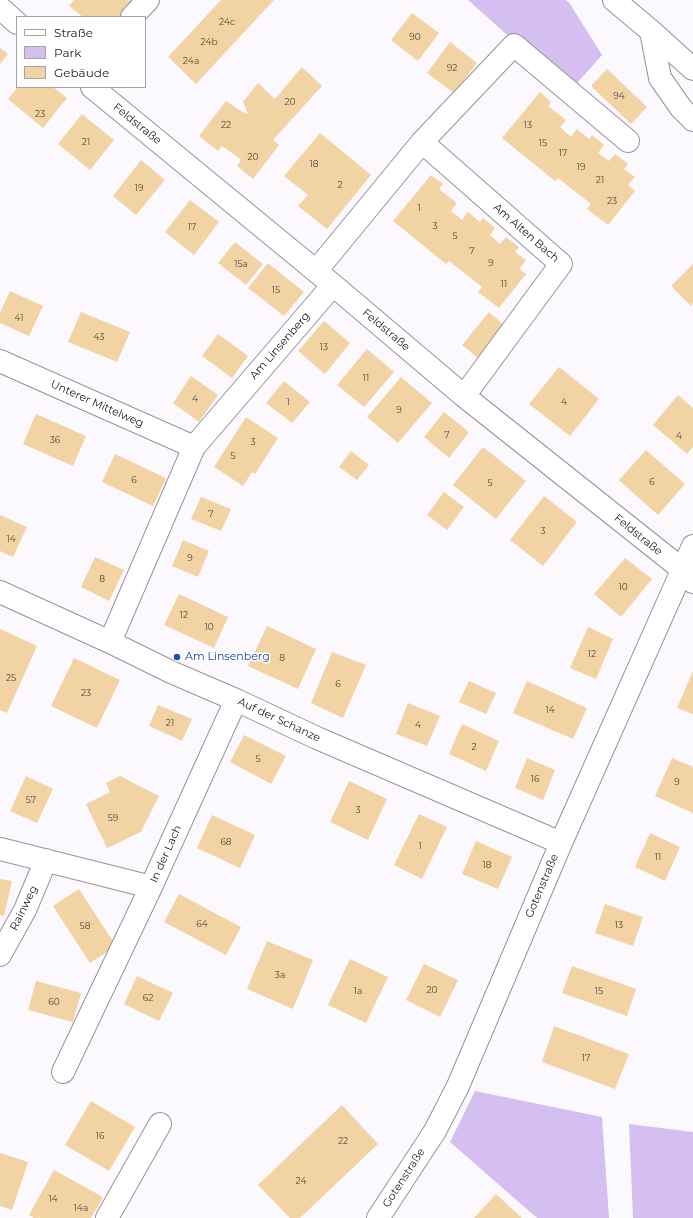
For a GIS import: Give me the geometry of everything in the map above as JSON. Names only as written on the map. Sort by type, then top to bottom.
[{"type":"street","points":[[5,0],[0,7],[16,22]]},
{"type":"street","points":[[133,16],[148,0]]},
{"type":"street","points":[[614,0],[693,69]]},
{"type":"street","points":[[651,31],[677,40],[693,48]]},
{"type":"street","points":[[651,31],[660,78],[681,108],[693,120]]},
{"type":"street","points":[[316,271],[422,142],[514,46],[628,141]]},
{"type":"street","name":"Feldstraße","points":[[93,88],[333,285],[464,396],[688,576]]},
{"type":"street","name":"Am Alten Bach","points":[[422,142],[561,264],[464,396]]},
{"type":"street","name":"Am Linsenberg","points":[[110,642],[194,447],[333,285]]},
{"type":"street","name":"Unterer Mittelweg","points":[[0,361],[194,447]]},
{"type":"street","name":"Gotenstraße","points":[[378,1218],[435,1131],[458,1086],[560,843],[688,576],[693,546]]},
{"type":"street","name":"Auf der Schanze","points":[[0,592],[322,741],[560,843]]},
{"type":"street","name":"In der Lach","points":[[0,849],[151,887],[236,700]]},
{"type":"street","name":"Rainweg","points":[[0,955],[25,910],[46,860]]},
{"type":"street","points":[[63,1072],[151,887]]},
{"type":"street","points":[[107,1218],[160,1124]]},
{"type":"green space","points":[[468,0],[566,0],[602,55],[570,91]]},
{"type":"green space","points":[[475,1091],[602,1117],[609,1218],[537,1218],[450,1142]]},
{"type":"green space","points":[[629,1124],[693,1132],[693,1218],[633,1218]]},
{"type":"building","points":[[74,0],[132,0],[120,16],[82,16],[69,6]]},
{"type":"building","points":[[221,0],[274,0],[196,84],[168,57]]},
{"type":"building","points":[[412,13],[439,33],[418,61],[391,40]]},
{"type":"building","points":[[450,42],[477,63],[454,93],[427,73]]},
{"type":"building","points":[[0,48],[8,54],[0,64]]},
{"type":"building","points":[[302,67],[322,86],[273,140],[279,145],[253,179],[237,166],[241,160],[222,146],[218,151],[199,136],[226,101],[248,114],[243,102],[258,83],[275,99]]},
{"type":"building","points":[[607,69],[647,107],[631,124],[591,86]]},
{"type":"building","points":[[17,88],[54,88],[67,98],[43,128],[8,99]]},
{"type":"building","points":[[540,92],[551,102],[548,106],[566,120],[560,127],[571,137],[577,129],[589,139],[592,135],[604,145],[598,153],[609,161],[615,154],[628,164],[624,169],[635,177],[628,185],[635,191],[608,225],[587,209],[591,204],[558,178],[555,181],[502,138]]},
{"type":"building","points":[[82,114],[114,140],[90,170],[58,144]]},
{"type":"building","points":[[320,133],[371,175],[327,229],[298,206],[308,195],[284,176]]},
{"type":"building","points":[[141,160],[165,180],[136,215],[113,196]]},
{"type":"building","points":[[431,175],[443,184],[439,189],[457,203],[451,211],[462,220],[468,212],[480,222],[483,218],[495,228],[490,235],[500,244],[506,237],[519,247],[515,252],[526,260],[519,269],[526,274],[499,308],[478,292],[482,287],[449,261],[446,264],[393,221]]},
{"type":"building","points":[[190,200],[219,222],[194,255],[165,232]]},
{"type":"building","points":[[235,242],[263,264],[246,285],[218,263]]},
{"type":"building","points":[[268,263],[304,292],[284,316],[248,288]]},
{"type":"building","points":[[693,264],[693,303],[691,306],[671,286]]},
{"type":"building","points":[[10,291],[43,306],[29,336],[0,323],[0,313]]},
{"type":"building","points":[[81,312],[130,332],[117,362],[68,342]]},
{"type":"building","points":[[489,312],[506,327],[479,359],[462,345]]},
{"type":"building","points":[[324,321],[350,343],[325,374],[298,351]]},
{"type":"building","points":[[218,334],[248,356],[232,378],[202,356]]},
{"type":"building","points":[[367,349],[394,372],[364,407],[337,385]]},
{"type":"building","points":[[559,367],[599,399],[570,436],[529,404]]},
{"type":"building","points":[[191,376],[218,395],[199,422],[173,403]]},
{"type":"building","points":[[401,377],[432,403],[398,443],[367,417]]},
{"type":"building","points":[[284,381],[310,402],[292,423],[266,403]]},
{"type":"building","points":[[678,395],[693,408],[693,447],[687,454],[653,425]]},
{"type":"building","points":[[444,412],[469,432],[449,458],[424,437]]},
{"type":"building","points":[[36,414],[86,436],[73,466],[23,444]]},
{"type":"building","points":[[246,417],[278,438],[255,474],[252,472],[243,486],[214,467]]},
{"type":"building","points":[[483,447],[526,481],[496,519],[453,485]]},
{"type":"building","points":[[646,450],[685,484],[658,515],[619,480]]},
{"type":"building","points":[[351,451],[369,465],[357,480],[339,467]]},
{"type":"building","points":[[115,454],[166,478],[153,506],[102,482]]},
{"type":"building","points":[[444,492],[464,507],[447,530],[427,515]]},
{"type":"building","points":[[544,496],[577,522],[543,566],[510,540]]},
{"type":"building","points":[[201,497],[231,509],[221,531],[191,519]]},
{"type":"building","points":[[0,515],[27,527],[13,557],[0,551]]},
{"type":"building","points":[[183,540],[209,551],[198,577],[172,566]]},
{"type":"building","points":[[95,557],[124,570],[109,601],[81,587]]},
{"type":"building","points":[[625,558],[652,579],[621,617],[594,594]]},
{"type":"building","points":[[179,594],[228,617],[214,648],[164,625]]},
{"type":"building","points":[[267,626],[316,649],[298,689],[248,666]]},
{"type":"building","points":[[588,627],[613,639],[596,679],[570,668]]},
{"type":"building","points":[[0,629],[37,646],[7,713],[0,710]]},
{"type":"building","points":[[332,652],[366,665],[343,718],[311,703]]},
{"type":"building","points":[[74,658],[120,680],[97,728],[51,706]]},
{"type":"building","points":[[693,671],[693,714],[677,708]]},
{"type":"building","points":[[469,681],[496,693],[486,714],[459,702]]},
{"type":"building","points":[[527,681],[587,708],[573,739],[513,713]]},
{"type":"building","points":[[408,703],[440,716],[427,746],[396,734]]},
{"type":"building","points":[[158,705],[192,719],[182,741],[149,726]]},
{"type":"building","points":[[462,724],[499,741],[486,771],[449,754]]},
{"type":"building","points":[[244,735],[286,756],[271,784],[230,762]]},
{"type":"building","points":[[527,758],[555,770],[543,800],[515,788]]},
{"type":"building","points":[[672,758],[693,767],[693,813],[655,796]]},
{"type":"building","points":[[26,776],[53,789],[37,823],[10,811]]},
{"type":"building","points":[[120,776],[159,796],[141,832],[107,848],[86,804],[110,792],[106,783]]},
{"type":"building","points":[[349,781],[387,799],[368,840],[330,822]]},
{"type":"building","points":[[419,814],[447,827],[422,879],[394,865]]},
{"type":"building","points":[[212,815],[255,835],[240,868],[197,848]]},
{"type":"building","points":[[650,833],[680,847],[665,881],[635,867]]},
{"type":"building","points":[[476,841],[512,857],[498,889],[462,874]]},
{"type":"building","points":[[0,879],[12,881],[4,916],[0,915]]},
{"type":"building","points":[[79,889],[116,946],[90,963],[53,906]]},
{"type":"building","points":[[179,894],[241,927],[226,955],[164,922]]},
{"type":"building","points":[[605,904],[643,917],[633,946],[595,933]]},
{"type":"building","points":[[267,941],[313,960],[293,1009],[247,989]]},
{"type":"building","points":[[350,959],[388,977],[366,1023],[328,1005]]},
{"type":"building","points":[[424,964],[458,980],[440,1017],[406,1000]]},
{"type":"building","points":[[572,966],[636,989],[627,1016],[562,993]]},
{"type":"building","points":[[137,976],[173,993],[159,1021],[124,1004]]},
{"type":"building","points":[[36,981],[81,993],[73,1022],[28,1010]]},
{"type":"building","points":[[554,1026],[629,1054],[615,1089],[542,1062]]},
{"type":"building","points":[[91,1101],[135,1127],[109,1171],[65,1145]]},
{"type":"building","points":[[342,1105],[378,1144],[300,1218],[290,1218],[258,1185]]},
{"type":"building","points":[[0,1153],[28,1162],[12,1210],[0,1206]]},
{"type":"building","points":[[54,1170],[103,1197],[91,1218],[34,1218],[29,1215]]},
{"type":"building","points":[[496,1194],[522,1218],[474,1218]]},
{"type":"place","name":"Am Linsenberg","points":[[177,657]]}]
